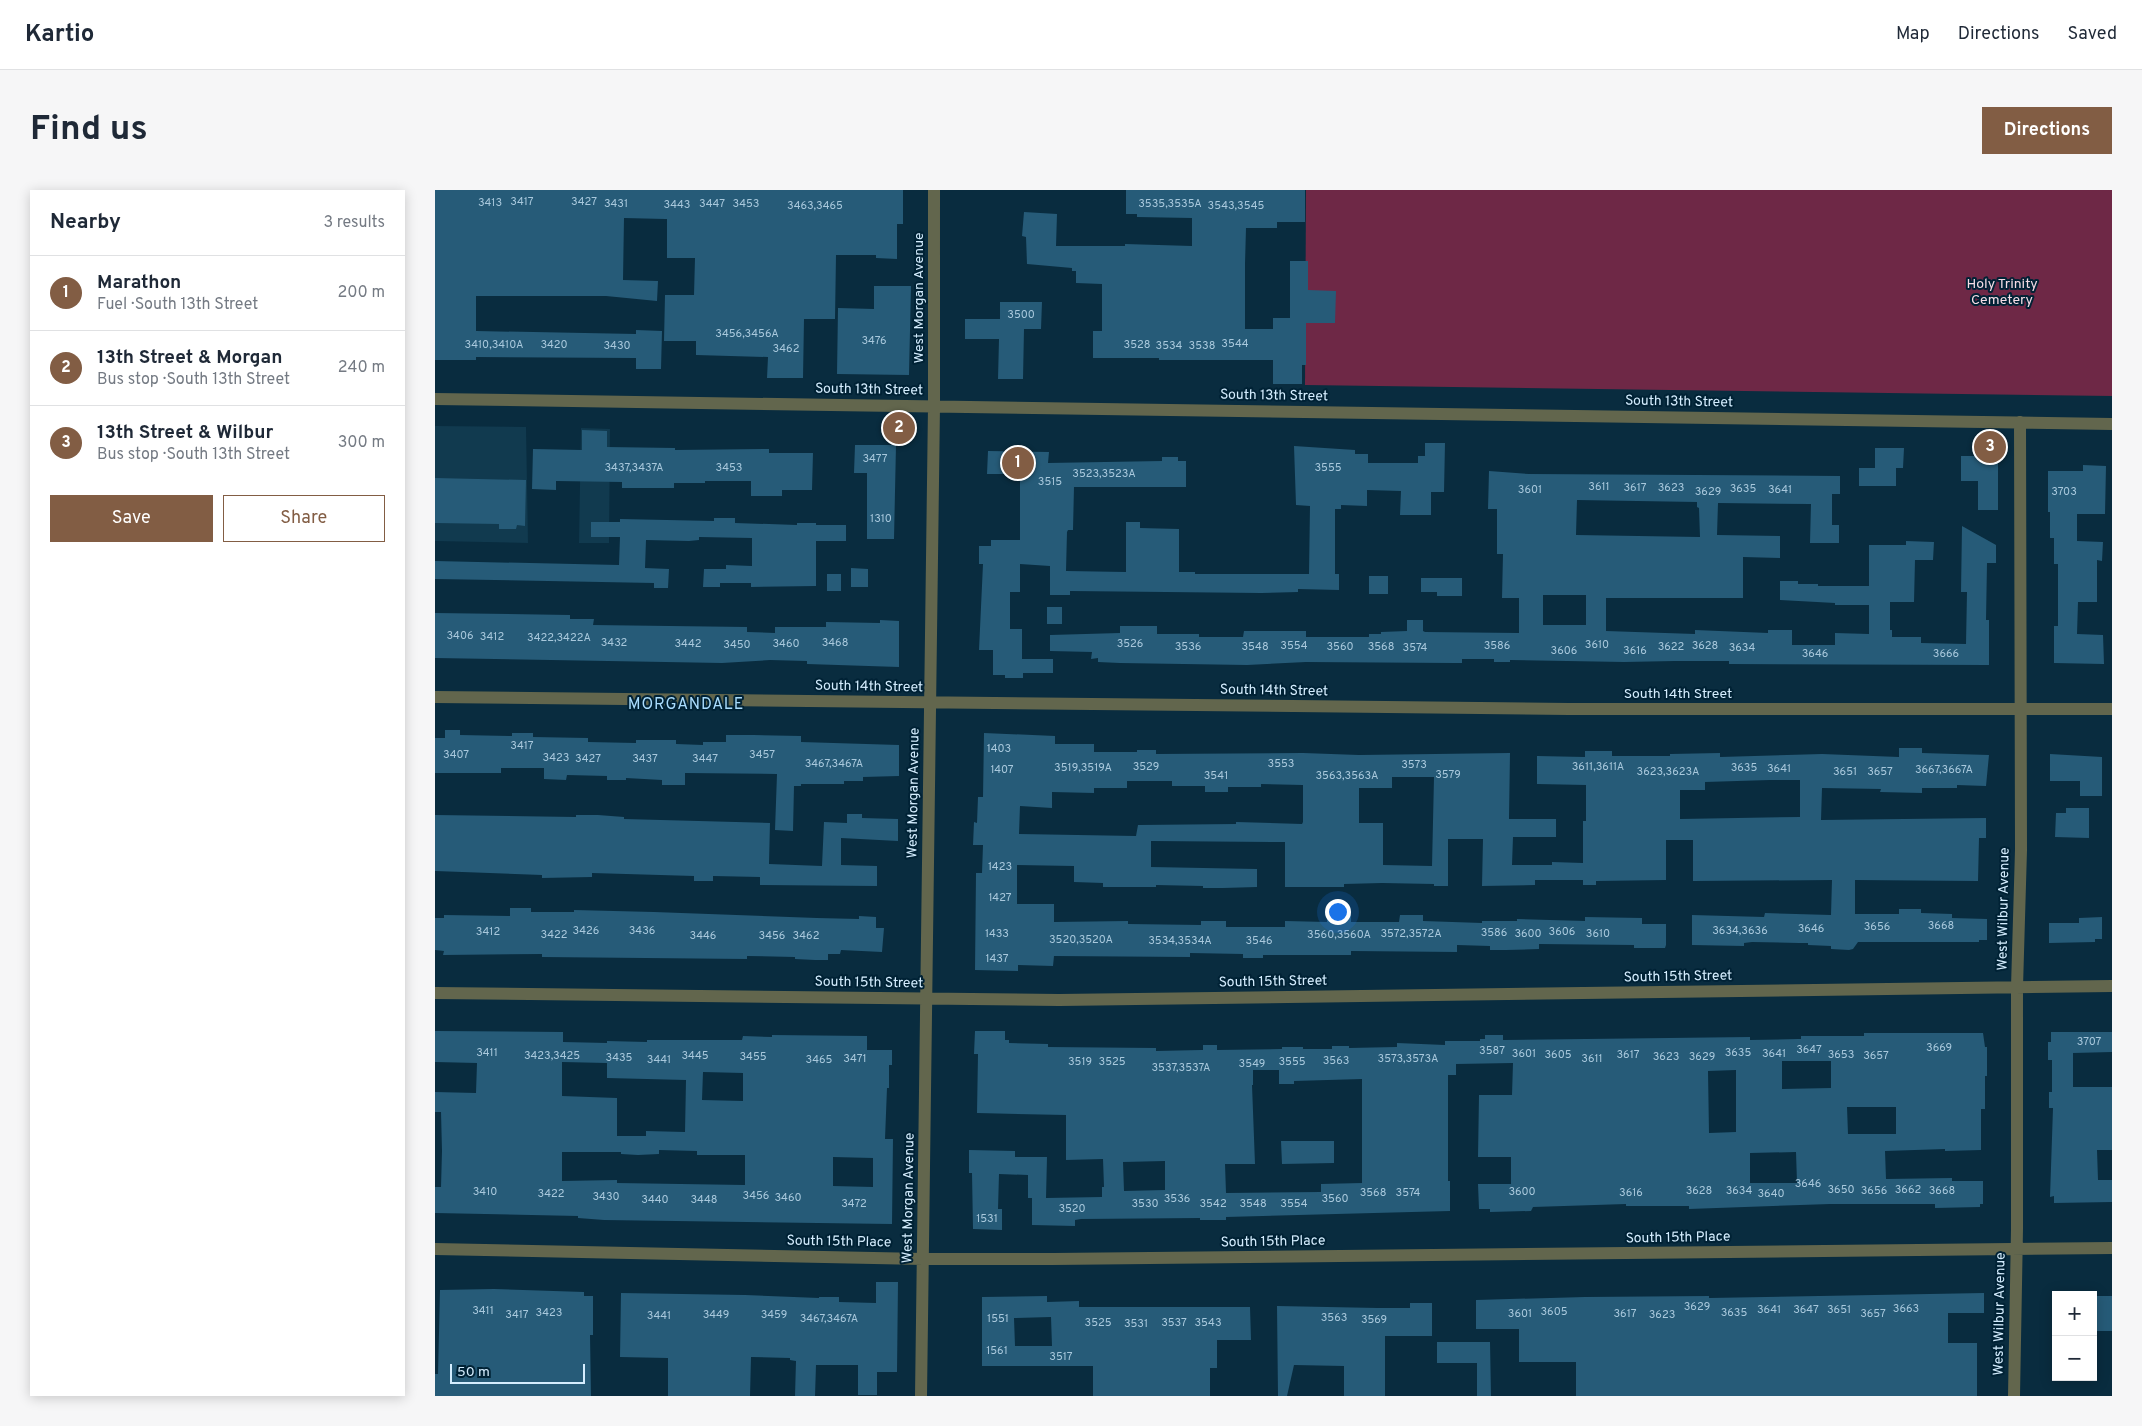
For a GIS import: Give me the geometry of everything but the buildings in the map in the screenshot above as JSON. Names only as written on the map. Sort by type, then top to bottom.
[{"type":"street","name":"West Morgan Avenue","points":[[921,1396],[934,406],[934,190]]},
{"type":"street","name":"South 13th Street","points":[[435,399],[2112,424]]},
{"type":"street","name":"West Wilbur Avenue","points":[[2014,1396],[2017,987],[2021,850],[2020,422]]},
{"type":"street","name":"South 14th Street","points":[[435,697],[1569,709],[2112,709]]},
{"type":"street","name":"South 15th Street","points":[[435,993],[1059,1000],[2112,986]]},
{"type":"street","name":"South 15th Place","points":[[435,1249],[923,1259],[1053,1259],[2112,1248]]},
{"type":"shaded area","points":[[435,426],[526,427],[528,543],[435,541]]},
{"type":"shaded area","points":[[581,428],[610,429],[609,543],[579,543]]},
{"type":"green space","name":"Holy Trinity Cemetery","points":[[1306,190],[2112,190],[2112,396],[1305,385]]},
{"type":"place","name":"13th Street & Morgan","points":[[899,428]]},
{"type":"place","name":"13th Street & Wilbur","points":[[1990,447]]},
{"type":"place","name":"Marathon","points":[[1018,463]]},
{"type":"district","name":"MORGANDALE","points":[[686,705]]}]
